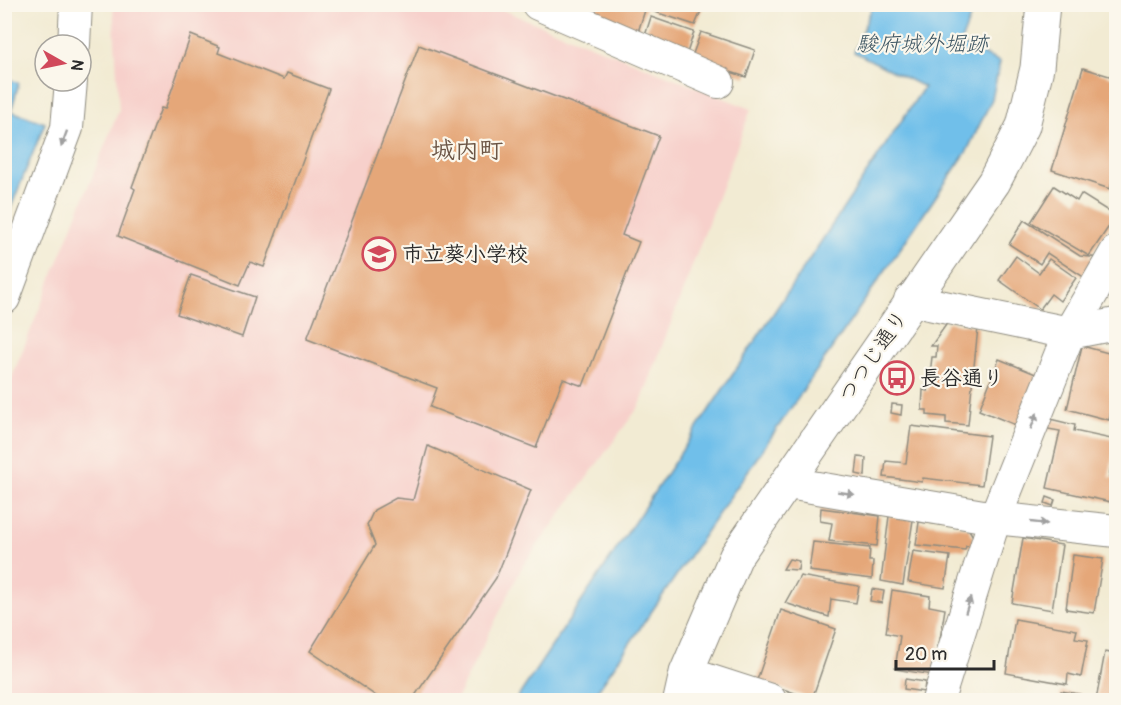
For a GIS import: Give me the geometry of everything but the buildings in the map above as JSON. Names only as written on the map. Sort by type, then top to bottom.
[{"type":"main road","name":"つつじ通り","points":[[683,687],[736,556],[788,483],[910,300],[994,182],[1023,126],[1037,68],[1043,4]]},
{"type":"street","points":[[75,33],[76,4]]},
{"type":"street","points":[[538,4],[718,82]]},
{"type":"street","points":[[4,298],[67,128],[70,93]]},
{"type":"street","points":[[938,700],[995,518],[1069,333],[1116,252]]},
{"type":"street","points":[[910,300],[1069,333],[1116,324]]},
{"type":"street","points":[[788,483],[995,518],[1116,531]]},
{"type":"street","points":[[683,687],[770,700]]},
{"type":"shaded area","name":"市立葵小学校","points":[[113,5],[490,5],[751,109],[640,405],[522,567],[456,700],[5,700],[4,397],[119,110]]},
{"type":"water","name":"駿府城外堀跡","points":[[873,5],[975,5],[960,44],[1000,62],[992,99],[967,151],[591,700],[516,700],[924,87],[854,52]]},
{"type":"water","points":[[5,78],[19,83],[11,111],[45,123],[5,222]]},
{"type":"place","name":"市立葵小学校","points":[[379,254]]},
{"type":"place","name":"長谷通り","points":[[897,378]]},
{"type":"district","name":"城内町","points":[[467,150]]}]
